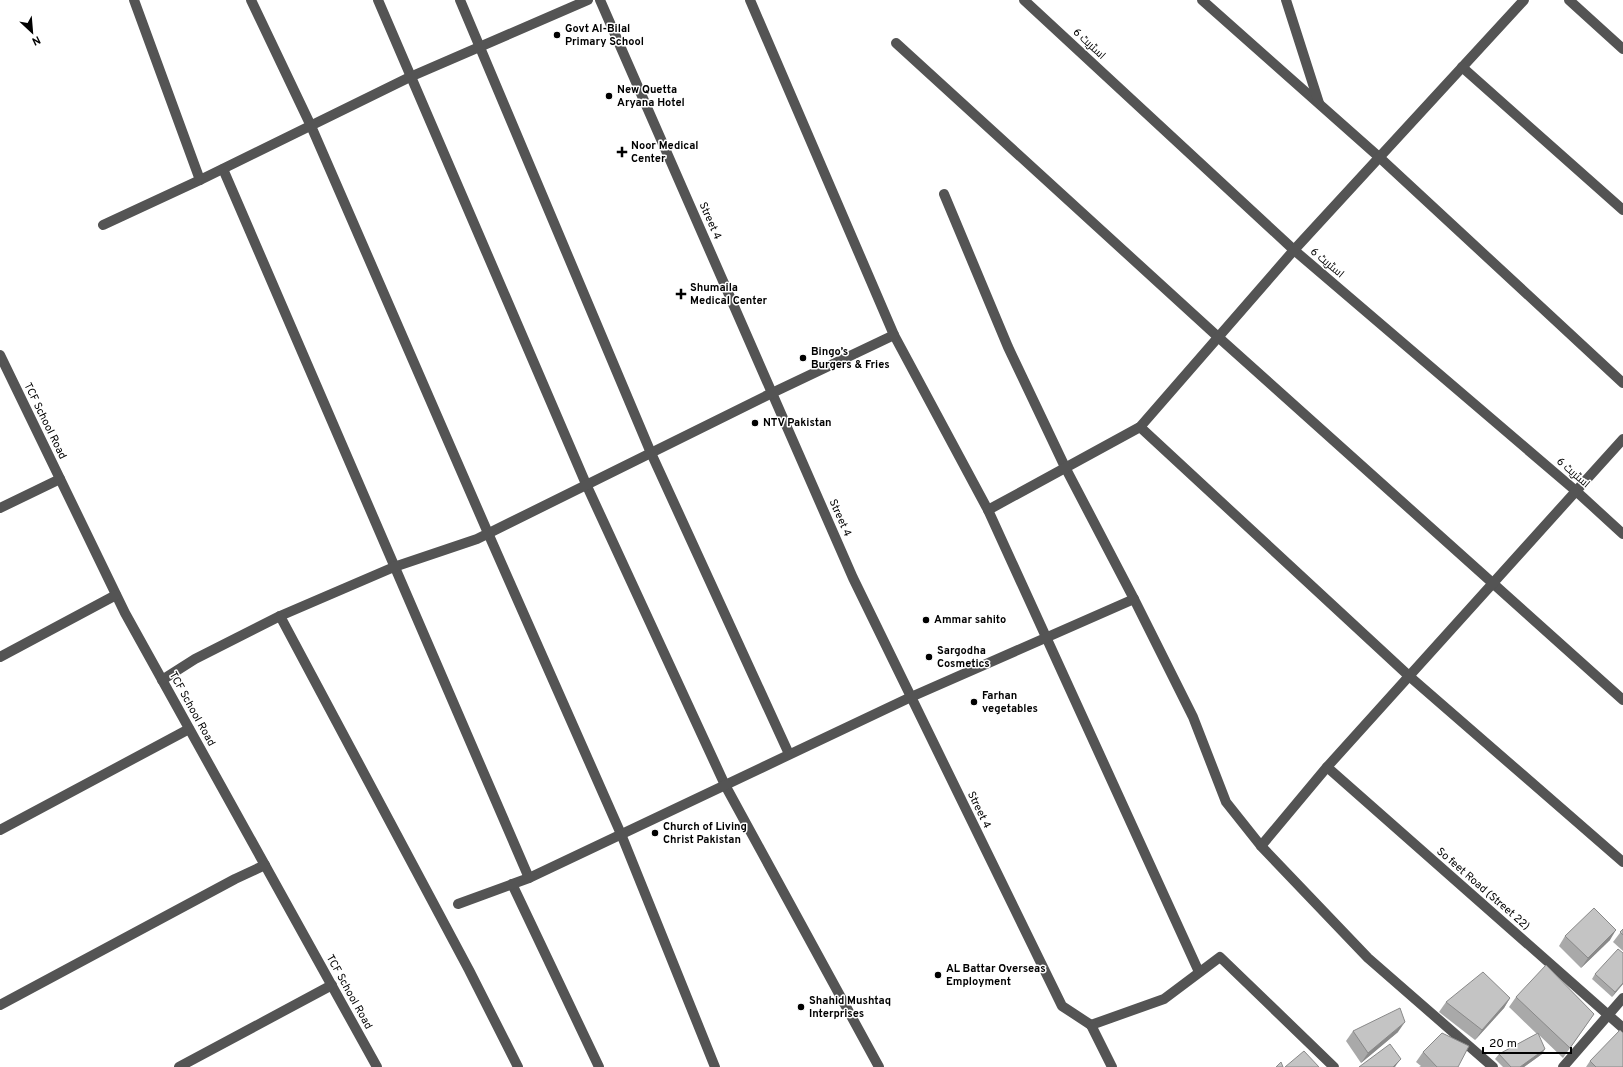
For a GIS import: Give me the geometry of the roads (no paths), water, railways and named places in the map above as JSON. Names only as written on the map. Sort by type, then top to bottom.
[{"type":"street","points":[[134,0],[200,180]]},
{"type":"street","points":[[251,0],[311,126],[488,534],[621,834],[715,1067]]},
{"type":"street","points":[[378,0],[410,78],[586,484],[725,785],[879,1067]]},
{"type":"street","points":[[460,0],[651,453],[789,754]]},
{"type":"street","points":[[103,225],[223,169],[410,78],[588,0]]},
{"type":"street","name":"Street 4","points":[[600,0],[853,578],[1062,1006],[1091,1025]]},
{"type":"street","points":[[750,0],[894,335],[988,510],[1199,972]]},
{"type":"street","name":"اسٹریٹ 6","points":[[1024,0],[1294,250],[1576,491],[1623,534]]},
{"type":"street","points":[[1202,0],[1379,157],[1623,383]]},
{"type":"street","points":[[1286,0],[1319,104]]},
{"type":"street","points":[[988,510],[1140,427],[1217,336],[1294,250],[1524,0]]},
{"type":"street","points":[[1569,0],[1623,49]]},
{"type":"street","points":[[896,43],[1217,336],[1623,700]]},
{"type":"street","points":[[1462,67],[1623,210]]},
{"type":"street","points":[[223,169],[529,878]]},
{"type":"street","points":[[944,194],[1008,347],[1065,468],[1134,598],[1194,717],[1226,802],[1261,846],[1368,958],[1493,1067]]},
{"type":"street","points":[[162,680],[195,659],[280,616],[394,567],[488,534],[586,484],[894,335]]},
{"type":"street","name":"TCF School Road","points":[[0,355],[116,595],[377,1067]]},
{"type":"street","points":[[1140,427],[1410,676],[1623,862]]},
{"type":"street","points":[[1261,846],[1327,767],[1623,439]]},
{"type":"street","points":[[0,508],[60,479]]},
{"type":"street","points":[[0,657],[116,595]]},
{"type":"street","points":[[458,904],[529,878],[911,697],[1134,598]]},
{"type":"street","points":[[280,616],[469,970],[518,1067]]},
{"type":"street","points":[[0,830],[189,729]]},
{"type":"street","name":"So feet Road (Street 22)","points":[[1327,767],[1623,1028]]},
{"type":"street","points":[[0,1005],[235,879],[265,865]]},
{"type":"street","points":[[512,884],[599,1067]]},
{"type":"street","points":[[1112,1067],[1091,1025],[1164,998],[1220,957],[1334,1067]]},
{"type":"street","points":[[179,1067],[332,985]]},
{"type":"street","points":[[1563,1067],[1623,998]]},
{"type":"place","name":"Govt Al-Bilal Primary School","points":[[557,35]]},
{"type":"place","name":"New Quetta Aryana Hotel","points":[[609,96]]},
{"type":"place","name":"Noor Medical Center","points":[[622,152]]},
{"type":"place","name":"Shumaila Medical Center","points":[[681,294]]},
{"type":"place","name":"Bingo’s Burgers & Fries","points":[[803,358]]},
{"type":"place","name":"NTV Pakistan","points":[[755,423]]},
{"type":"place","name":"Ammar sahito","points":[[926,620]]},
{"type":"place","name":"Sargodha Cosmetics","points":[[929,657]]},
{"type":"place","name":"Farhan vegetables","points":[[974,702]]},
{"type":"place","name":"Church of Living Christ Pakistan","points":[[655,833]]},
{"type":"place","name":"AL Battar Overseas Employment","points":[[938,975]]},
{"type":"place","name":"Shahid Mushtaq Interprises","points":[[801,1007]]}]
